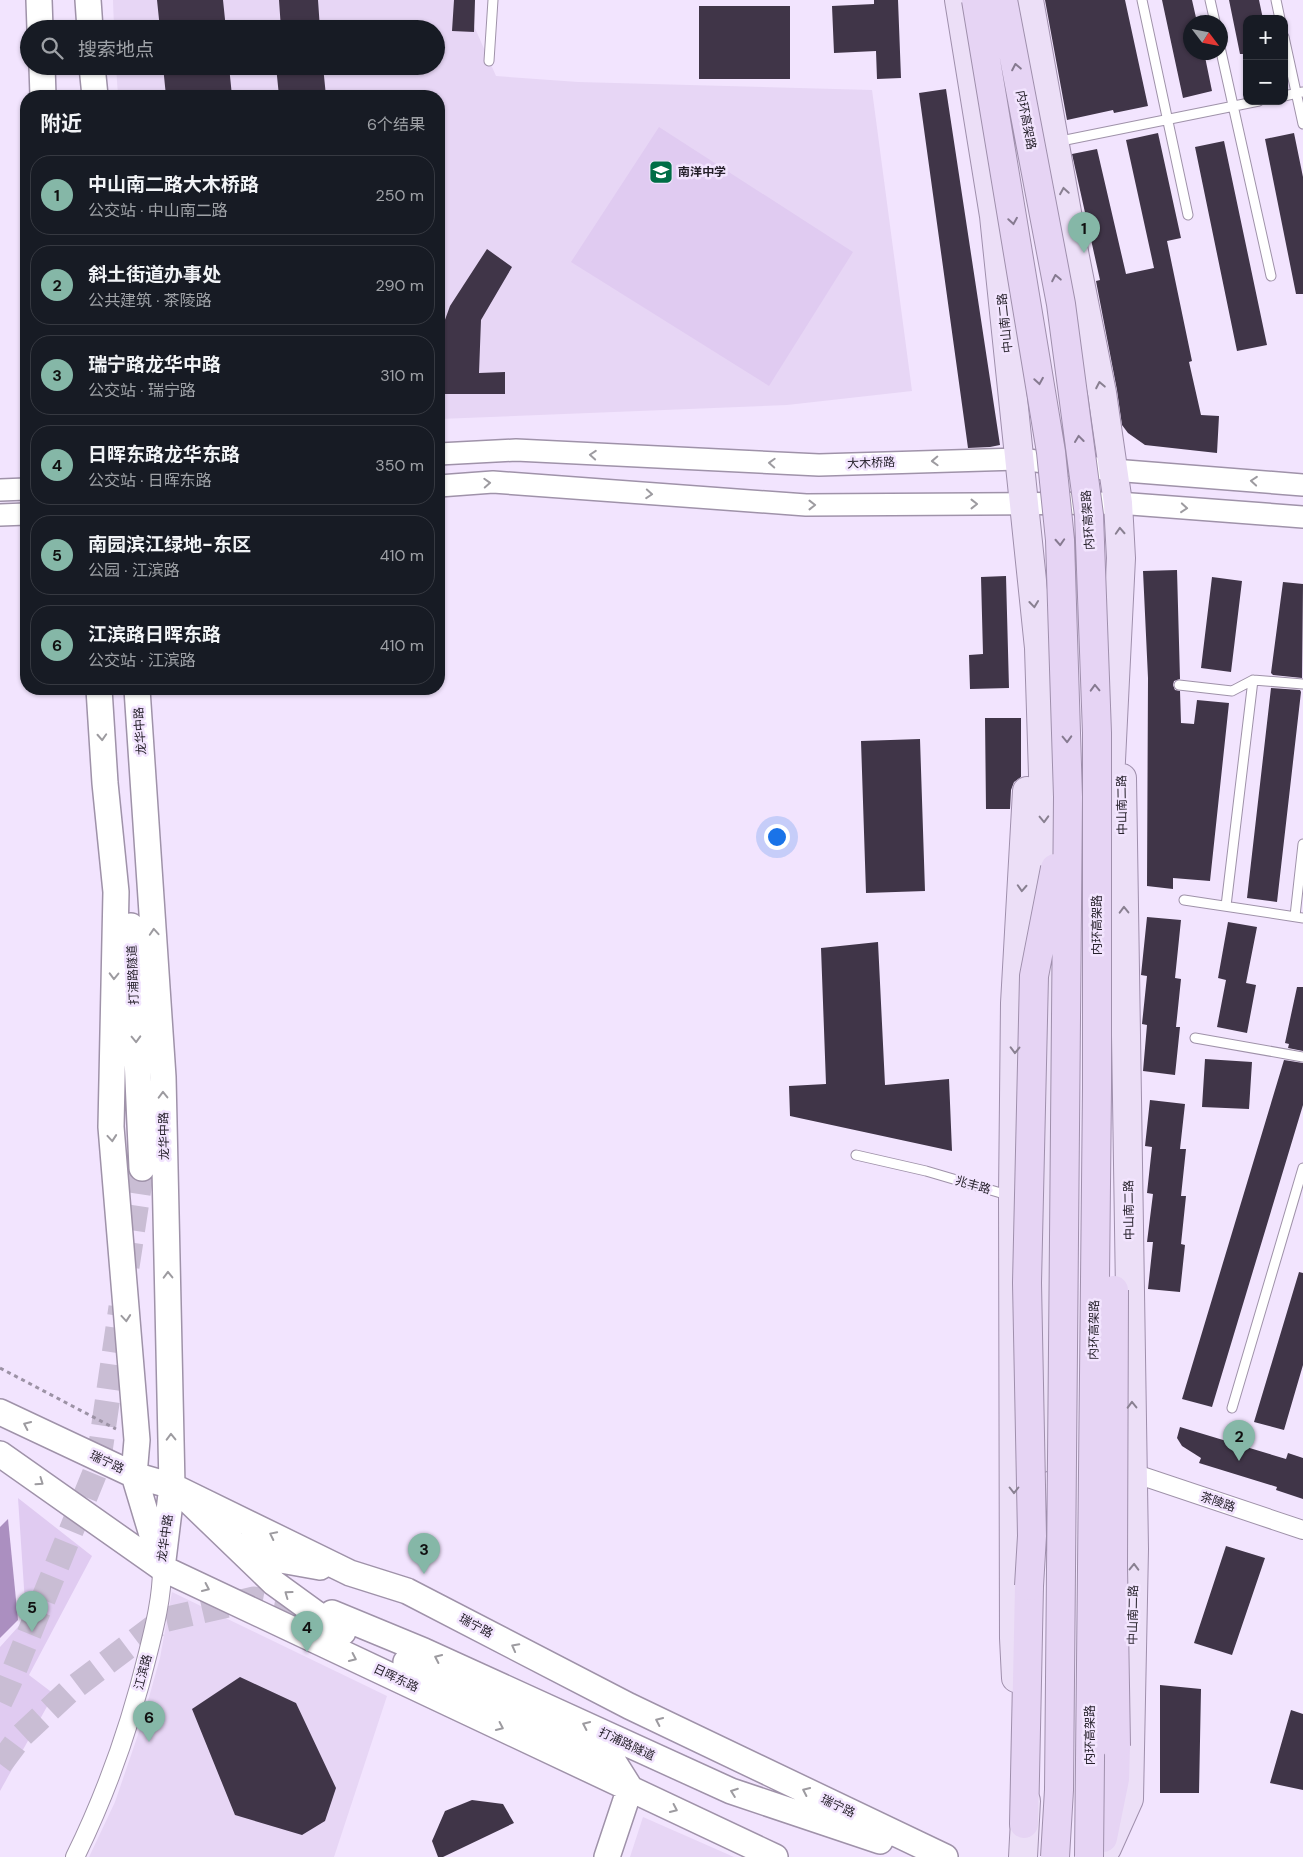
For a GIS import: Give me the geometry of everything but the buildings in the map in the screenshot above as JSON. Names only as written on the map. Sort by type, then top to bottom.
[{"type":"highway","points":[[976,0],[1051,452],[1060,540],[1068,797],[1059,1780],[1055,1857]]},
{"type":"highway","name":"内环高架路","points":[[1003,0],[1061,304],[1089,515],[1097,733],[1100,1852]]},
{"type":"highway","points":[[1097,788],[1114,1038],[1113,1566],[1116,1746],[1115,1779],[1100,1852]]},
{"type":"highway","points":[[1024,1824],[1029,1586],[1032,1536],[1027,1282],[1034,976],[1068,797]]},
{"type":"main road","points":[[39,0],[40,20]]},
{"type":"main road","points":[[88,0],[89,20]]},
{"type":"main road","name":"中山南二路","points":[[959,0],[994,216],[1039,648],[1050,997],[1061,1204],[1047,1354],[1022,1857]]},
{"type":"main road","name":"中山南二路","points":[[1029,0],[1056,142],[1075,257],[1102,393],[1118,503],[1121,558],[1122,781],[1134,1558],[1129,1799],[1100,1852]]},
{"type":"main road","points":[[42,75],[43,90]]},
{"type":"main road","points":[[93,75],[94,90]]},
{"type":"main road","name":"中山南二路","points":[[1100,1852],[1091,1229],[1087,1128],[1104,908],[1121,558]]},
{"type":"main road","name":"中山南二路","points":[[1024,1824],[1014,1638],[1013,1196],[1015,1003],[1030,715],[1039,648]]},
{"type":"main road","name":"龙华中路","points":[[99,695],[105,783],[116,892],[111,1127],[136,1440],[134,1475],[162,1568]]},
{"type":"main road","name":"龙华中路","points":[[137,695],[163,1077],[172,1486],[162,1568]]},
{"type":"main road","name":"打浦路隧道","points":[[105,783],[130,911],[142,1168]]},
{"type":"main road","name":"瑞宁路","points":[[0,1412],[134,1475],[172,1486],[350,1573],[407,1590],[629,1706],[945,1857]]},
{"type":"main road","points":[[0,1454],[162,1568]]},
{"type":"main road","name":"日晖东路","points":[[172,1486],[274,1583],[336,1628],[614,1761],[630,1788]]},
{"type":"main road","name":"日晖东路","points":[[226,1537],[264,1557],[350,1573]]},
{"type":"main road","name":"日晖东路","points":[[162,1568],[775,1857]]},
{"type":"main road","name":"打浦路隧道","points":[[332,1613],[424,1651],[730,1791],[930,1857]]},
{"type":"main road","points":[[607,1857],[630,1788]]},
{"type":"street","name":"大木桥路","points":[[445,454],[516,450],[819,465],[1018,459],[1113,470],[1303,485]]},
{"type":"street","points":[[445,486],[493,482],[806,505],[1118,503],[1303,517]]},
{"type":"street","points":[[0,490],[20,488]]},
{"type":"street","points":[[0,515],[20,514]]},
{"type":"street","name":"茶陵路","points":[[1133,1473],[1303,1530]]},
{"type":"street","name":"江滨路","points":[[75,1857],[108,1781],[131,1714],[154,1627],[162,1587],[162,1568]]},
{"type":"lane","points":[[489,60],[493,0]]},
{"type":"lane","points":[[1142,0],[1188,215]]},
{"type":"lane","points":[[1210,0],[1213,15]]},
{"type":"lane","points":[[1276,0],[1279,15]]},
{"type":"lane","points":[[1288,51],[1300,93],[1303,124]]},
{"type":"lane","points":[[1223,60],[1270,276]]},
{"type":"lane","points":[[1056,142],[1243,104]]},
{"type":"lane","points":[[1180,685],[1232,691],[1253,680],[1303,684]]},
{"type":"lane","points":[[1226,906],[1253,680]]},
{"type":"lane","points":[[1184,900],[1299,917],[1303,844]]},
{"type":"lane","points":[[1195,1038],[1303,1057]]},
{"type":"lane","name":"兆丰路","points":[[856,1154],[926,1171],[1013,1196],[1061,1204]]},
{"type":"lane","points":[[1232,1408],[1303,1168]]},
{"type":"path","points":[[0,1368],[136,1440]]},
{"type":"shaded area","name":"南洋中学","points":[[113,0],[475,0],[474,26],[496,76],[578,82],[872,90],[912,391],[787,405],[445,419],[445,90],[118,90],[117,75],[445,75],[445,20],[114,20]]},
{"type":"shaded area","points":[[659,127],[853,252],[769,386],[571,262]]},
{"type":"shaded area","points":[[18,1498],[92,1556],[29,1675],[54,1694],[0,1791],[0,1647],[26,1618]]},
{"type":"shaded area","points":[[8,1519],[18,1620],[0,1638],[0,1527]]},
{"type":"shaded area","points":[[172,1592],[387,1696],[334,1857],[89,1857],[115,1802],[141,1726],[160,1658]]},
{"type":"shaded area","points":[[643,1817],[734,1857],[630,1857]]},
{"type":"tunnel","points":[[127,1267],[142,1168]]},
{"type":"tunnel","points":[[0,1702],[98,1465],[121,1307]]},
{"type":"tunnel","points":[[0,1764],[21,1736],[68,1692],[163,1620],[254,1599],[315,1610]]},
{"type":"place","name":"南洋中学","points":[[661,172]]},
{"type":"place","name":"中山南二路大木桥路","points":[[1084,253]]},
{"type":"place","name":"斜土街道办事处","points":[[1239,1461]]},
{"type":"place","name":"瑞宁路龙华中路","points":[[424,1574]]},
{"type":"place","name":"南园滨江绿地-东区","points":[[32,1632]]},
{"type":"place","name":"日晖东路龙华东路","points":[[307,1652]]},
{"type":"place","name":"江滨路日晖东路","points":[[149,1742]]}]
